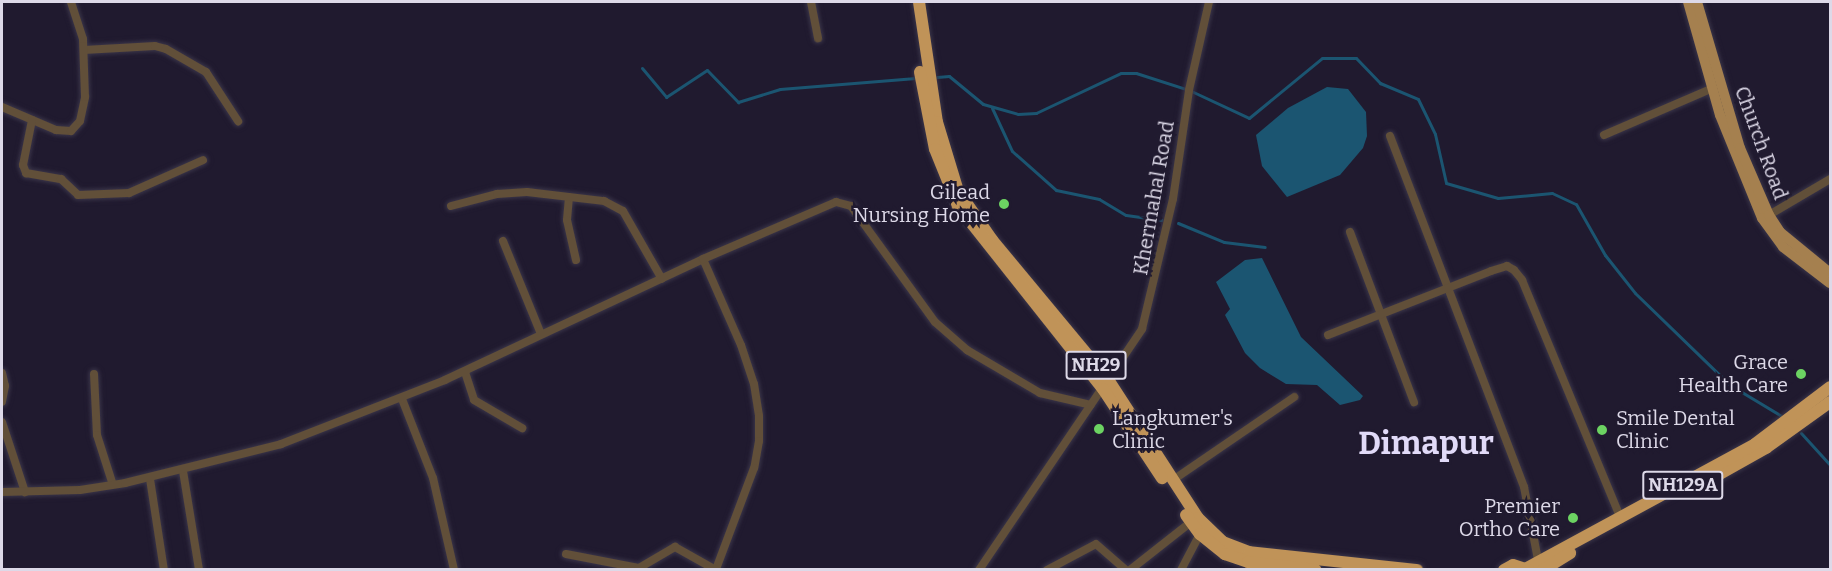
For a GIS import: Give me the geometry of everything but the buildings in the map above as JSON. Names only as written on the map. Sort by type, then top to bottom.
[{"type":"highway","name":"NH29","points":[[911,2],[927,115],[950,191],[984,244],[1106,385],[1200,534],[1236,559],[1316,570]]},
{"type":"highway","name":"NH29","points":[[919,2],[937,122],[958,190],[992,240],[1106,385],[1205,526],[1235,548],[1270,556],[1417,570]]},
{"type":"highway","name":"NH129A","points":[[1541,565],[1755,444],[1830,387]]},
{"type":"highway","name":"NH129A","points":[[1527,569],[1541,565],[1766,448],[1830,402]]},
{"type":"highway","points":[[1504,570],[1514,565],[1527,569]]},
{"type":"main road","points":[[1688,2],[1736,157],[1762,218],[1783,247],[1830,283]]},
{"type":"main road","name":"Church Road","points":[[1697,2],[1740,148],[1769,215],[1780,232],[1830,273]]},
{"type":"street","points":[[2,107],[56,130],[75,128],[85,96],[84,50],[71,2]]},
{"type":"street","points":[[811,2],[818,38]]},
{"type":"street","name":"Khermahal Road","points":[[979,570],[1142,329],[1150,308],[1173,199],[1189,90],[1209,2]]},
{"type":"street","points":[[84,50],[155,46],[166,49],[206,72],[238,121]]},
{"type":"street","points":[[1604,135],[1713,88]]},
{"type":"street","points":[[32,120],[23,165],[26,173],[61,179],[78,195],[129,193],[203,160]]},
{"type":"street","points":[[1390,136],[1524,487],[1541,565]]},
{"type":"street","points":[[1769,215],[1830,179]]},
{"type":"street","points":[[451,206],[497,194],[527,192],[604,201],[623,211],[662,279]]},
{"type":"street","points":[[569,197],[567,220],[576,260]]},
{"type":"street","points":[[2,492],[112,485],[150,479],[281,444],[402,399],[465,372],[703,259],[830,204],[847,203],[935,322],[967,350],[1040,393],[1091,405]]},
{"type":"street","points":[[1350,232],[1414,402]]},
{"type":"street","points":[[503,241],[541,334]]},
{"type":"street","points":[[566,554],[639,568],[675,547],[716,569],[753,468],[759,441],[759,417],[754,384],[741,345],[703,259]]},
{"type":"street","points":[[1328,335],[1508,266],[1522,279],[1621,519]]},
{"type":"street","points":[[2,372],[5,388],[2,402]]},
{"type":"street","points":[[465,372],[474,400],[522,428]]},
{"type":"street","points":[[94,374],[97,435],[112,485]]},
{"type":"street","points":[[1173,480],[1294,397]]},
{"type":"street","points":[[402,399],[433,478],[454,570]]},
{"type":"street","points":[[2,422],[25,492]]},
{"type":"street","points":[[183,471],[199,570]]},
{"type":"street","points":[[150,479],[164,570]]},
{"type":"street","points":[[1047,570],[1096,544],[1128,570],[1191,522]]},
{"type":"street","points":[[1181,570],[1200,534]]},
{"type":"water","points":[[1327,87],[1348,89],[1366,112],[1367,136],[1363,148],[1340,175],[1287,197],[1262,166],[1256,135],[1288,108]]},
{"type":"water","points":[[1262,258],[1301,337],[1363,396],[1360,400],[1340,405],[1317,385],[1286,384],[1260,368],[1245,353],[1225,315],[1230,309],[1216,282],[1245,260]]},
{"type":"waterway","points":[[937,77],[949,76],[983,104],[1018,114],[1036,113],[1121,73],[1136,73],[1189,90],[1249,118],[1322,58],[1356,58],[1380,83],[1418,99],[1435,134],[1446,183],[1498,198],[1552,193],[1576,204],[1605,255],[1635,293],[1730,385],[1783,417]]},
{"type":"waterway","points":[[642,68],[666,97],[707,70],[738,102],[780,89],[916,78]]},
{"type":"waterway","points":[[992,108],[1012,151],[1056,190],[1099,199],[1126,215],[1162,220]]},
{"type":"waterway","points":[[1178,223],[1224,242],[1265,247]]},
{"type":"waterway","points":[[1801,433],[1830,465]]},
{"type":"place","name":"Gilead Nursing Home","points":[[1004,204]]},
{"type":"place","name":"Grace Health Care","points":[[1801,374]]},
{"type":"place","name":"Langkumer's Clinic","points":[[1099,429]]},
{"type":"place","name":"Smile Dental Clinic","points":[[1602,430]]},
{"type":"place","name":"Premier Ortho Care","points":[[1573,518]]},
{"type":"district","name":"Dimapur","points":[[1426,443]]}]
